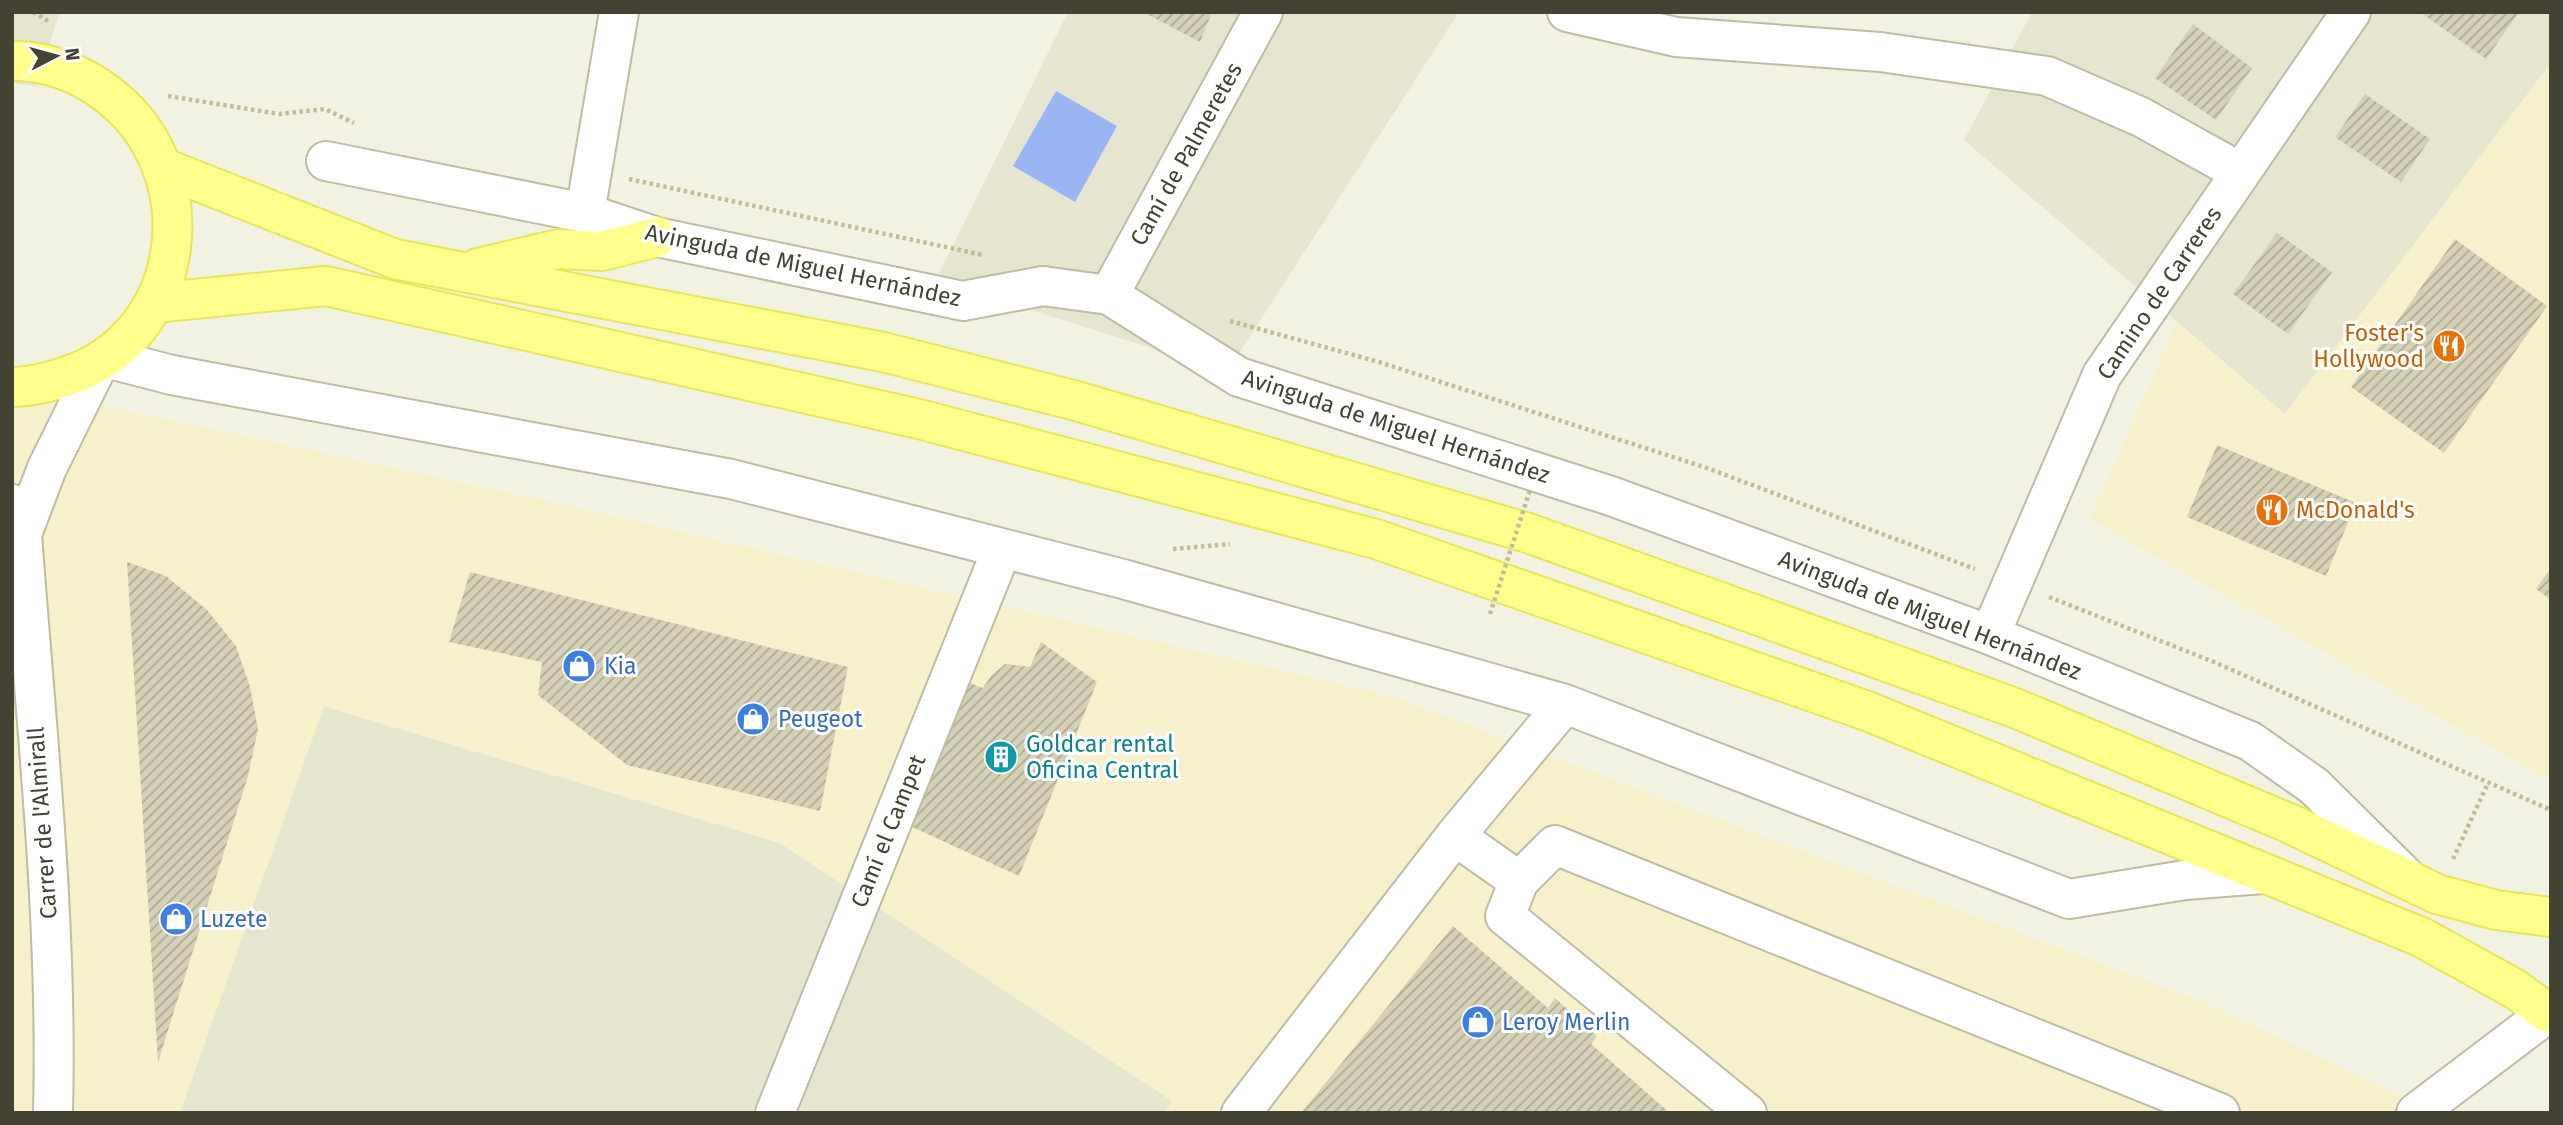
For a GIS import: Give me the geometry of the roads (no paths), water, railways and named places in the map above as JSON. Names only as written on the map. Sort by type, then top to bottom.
[{"type":"main road","points":[[12,61],[59,68],[93,83],[123,106],[147,134],[164,168],[174,214],[170,260],[154,303],[125,342],[85,370],[31,387],[12,387]]},
{"type":"main road","points":[[164,168],[395,259],[883,352],[1073,400],[1528,533],[2015,708],[2291,824],[2407,877],[2437,894],[2484,907],[2551,917]]},
{"type":"main road","points":[[463,272],[559,249],[602,251],[657,237]]},
{"type":"main road","points":[[154,303],[326,286],[919,419],[1363,536],[1867,711],[2421,937],[2550,1008]]},
{"type":"street","points":[[585,213],[619,12]]},
{"type":"street","name":"Camí de Palmeretes","points":[[1109,295],[1263,12]]},
{"type":"street","points":[[1567,12],[1676,37],[1880,52],[2047,76],[2141,117],[2240,173]]},
{"type":"street","name":"Camino de Carreres","points":[[1990,635],[2102,375],[2351,12]]},
{"type":"street","name":"Avinguda de Miguel Hernández","points":[[326,162],[585,213],[657,237],[962,301],[1043,286],[1109,295],[1239,377],[1611,496],[1990,635],[2250,741],[2314,786],[2407,877]]},
{"type":"street","points":[[102,360],[731,479],[1122,579],[1565,704],[2069,900],[2185,880],[2263,874]]},
{"type":"street","name":"Carrer de l'Almirall","points":[[53,1113],[54,1052],[44,829],[17,519],[47,468],[102,360]]},
{"type":"street","name":"Camí el Campet","points":[[775,1113],[1002,549]]},
{"type":"street","points":[[1241,1113],[1455,836],[1565,704]]},
{"type":"street","points":[[1455,836],[1519,881]]},
{"type":"street","points":[[1747,1113],[1505,916],[1519,881],[1555,845],[2220,1113]]},
{"type":"street","points":[[2416,1113],[2550,1008]]},
{"type":"water","points":[[1056,91],[1117,126],[1075,202],[1013,166]]},
{"type":"place","name":"Foster's Hollywood","points":[[2449,346]]},
{"type":"place","name":"McDonald's","points":[[2272,510]]},
{"type":"place","name":"Kia","points":[[579,666]]},
{"type":"place","name":"Peugeot","points":[[753,719]]},
{"type":"place","name":"Goldcar rental Oficina Central","points":[[1001,757]]},
{"type":"place","name":"Luzete","points":[[176,919]]},
{"type":"place","name":"Leroy Merlin","points":[[1478,1022]]}]
